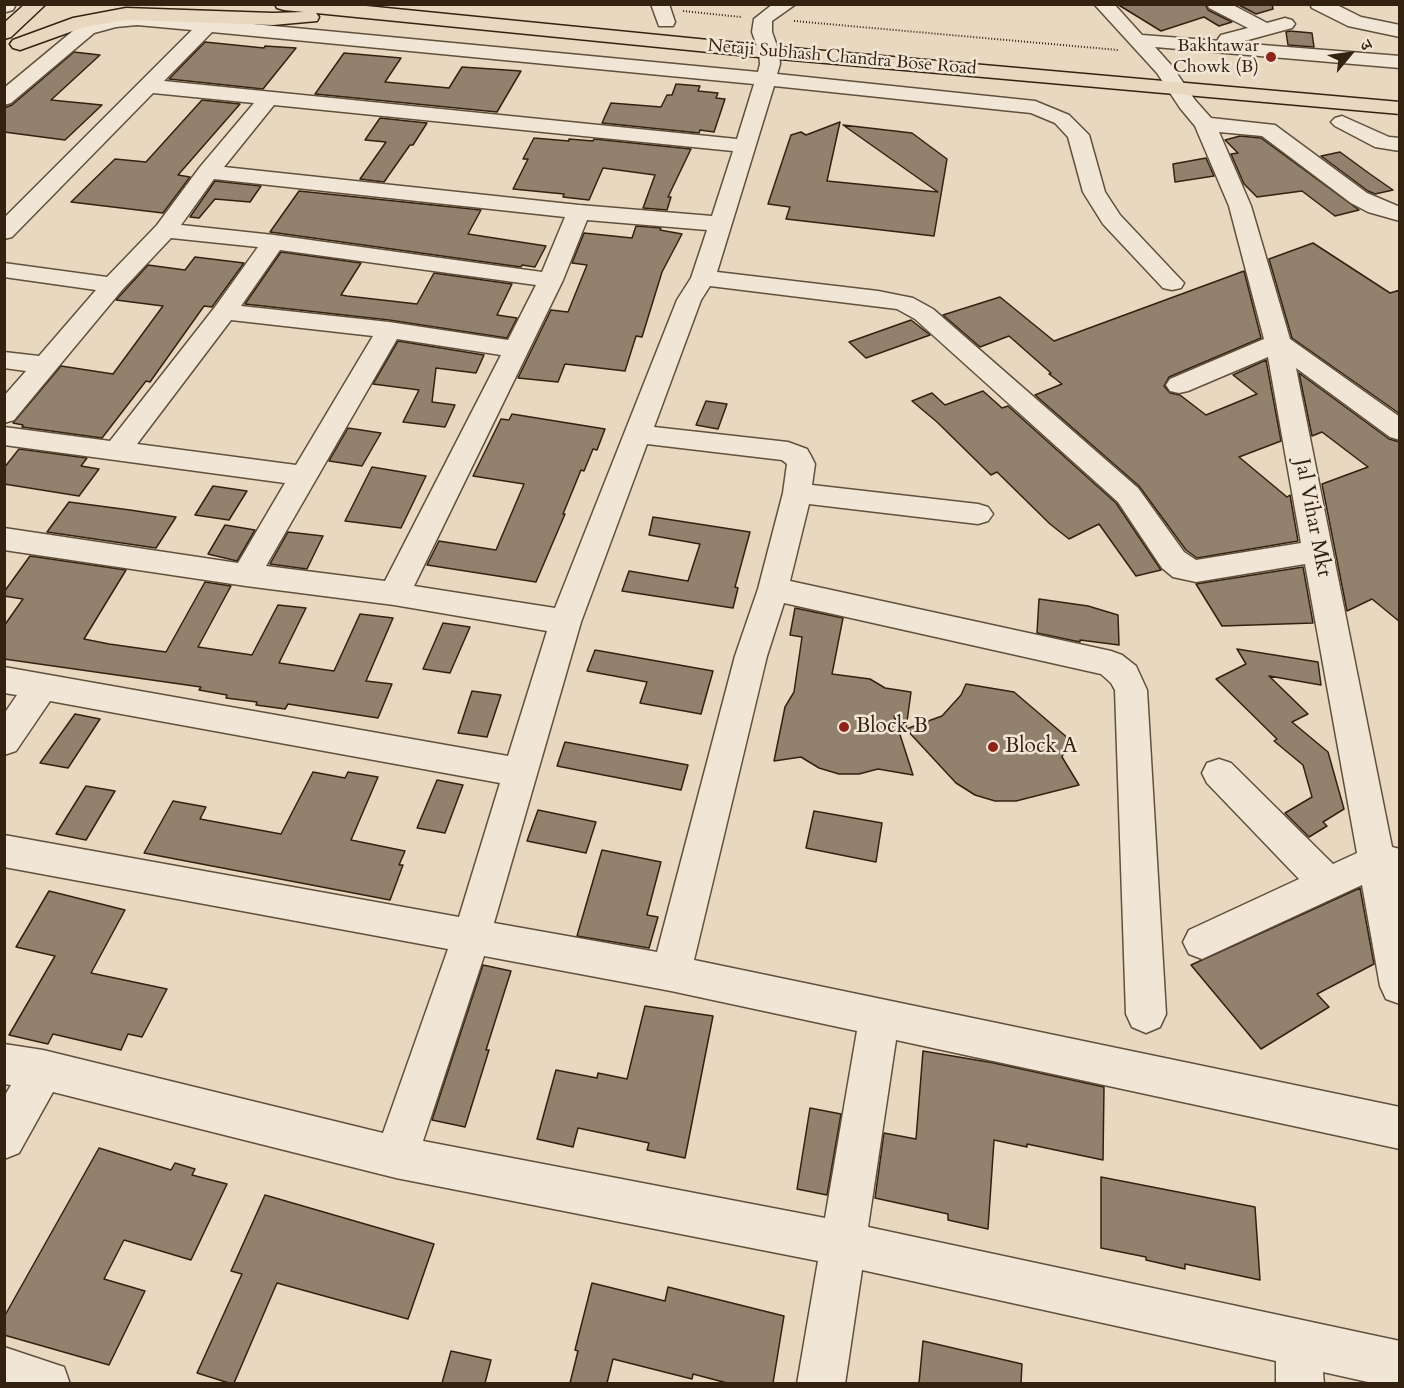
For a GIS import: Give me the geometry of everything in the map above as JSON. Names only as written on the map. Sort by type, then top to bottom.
[{"type":"main road","points":[[4,57],[12,39],[37,4]]},
{"type":"main road","name":"Netaji Subhash Chandra Bose Road","points":[[284,4],[769,43],[1171,79],[1400,91]]},
{"type":"main road","name":"Netaji Subhash Chandra Bose Road","points":[[644,20],[662,11],[687,24]]},
{"type":"main road","points":[[12,39],[55,12]]},
{"type":"main road","points":[[12,39],[80,22],[126,14],[273,19],[368,12]]},
{"type":"main road","name":"Netaji Subhash Chandra Bose Road","points":[[741,29],[769,43]]},
{"type":"main road","name":"Netaji Subhash Chandra Bose Road","points":[[869,42],[1400,108]]},
{"type":"street","points":[[396,1157],[472,935],[565,622],[640,434],[689,300],[703,278],[746,146],[769,43],[787,4]]},
{"type":"street","name":"Jal Vihar Mkt","points":[[1103,4],[1171,79],[1205,124],[1240,206],[1278,343],[1318,551],[1388,862],[1400,986]]},
{"type":"street","points":[[1216,4],[1265,29]]},
{"type":"street","points":[[1319,4],[1355,22],[1400,31]]},
{"type":"street","points":[[4,99],[87,29],[115,21],[137,19],[206,27],[769,43],[1035,107],[1062,119],[1078,135],[1094,192],[1112,219],[1130,241],[1172,283]]},
{"type":"street","points":[[1223,46],[1226,40],[1285,24]]},
{"type":"street","points":[[4,232],[206,27]]},
{"type":"street","points":[[1143,47],[1223,46],[1400,63]]},
{"type":"street","points":[[148,86],[267,100],[746,146]]},
{"type":"street","points":[[4,414],[113,285],[165,230],[208,172],[267,100]]},
{"type":"street","points":[[1342,122],[1373,138],[1400,145]]},
{"type":"street","points":[[1205,124],[1267,130],[1359,198],[1376,207],[1400,214]]},
{"type":"street","points":[[208,172],[579,212],[720,224]]},
{"type":"street","points":[[394,594],[550,280],[579,212]]},
{"type":"street","points":[[165,230],[274,242],[550,280]]},
{"type":"street","points":[[117,451],[224,312],[274,242]]},
{"type":"street","points":[[4,270],[113,285]]},
{"type":"street","points":[[703,278],[878,298],[904,303],[924,315],[1128,495],[1173,560],[1184,569],[1196,571],[1318,551]]},
{"type":"street","points":[[224,312],[389,330],[514,349]]},
{"type":"street","points":[[246,575],[389,330]]},
{"type":"street","points":[[1179,385],[1278,343],[1397,426]]},
{"type":"street","points":[[4,360],[45,365]]},
{"type":"street","points":[[640,434],[788,451],[797,456],[801,464],[797,493],[773,589],[751,656],[671,973]]},
{"type":"street","points":[[4,436],[304,476]]},
{"type":"street","points":[[797,493],[978,514]]},
{"type":"street","points":[[4,539],[246,575],[394,594],[565,622]]},
{"type":"street","points":[[773,589],[1111,664],[1124,675],[1131,690],[1146,1014]]},
{"type":"street","points":[[4,680],[521,773]]},
{"type":"street","points":[[4,741],[42,686]]},
{"type":"street","points":[[1219,773],[1327,883]]},
{"type":"street","points":[[4,851],[671,973],[1400,1128]]},
{"type":"street","points":[[1202,942],[1327,883],[1388,862]]},
{"type":"street","points":[[821,1383],[845,1244],[879,1017]]},
{"type":"street","points":[[4,1138],[24,1067],[396,1157],[845,1244],[1299,1363],[1400,1365]]},
{"type":"street","points":[[4,1370],[47,1383]]},
{"type":"path","points":[[662,11],[769,43],[1143,47]]},
{"type":"building","points":[[1117,4],[1205,4],[1208,10],[1232,22],[1219,26],[1204,17],[1161,31]]},
{"type":"building","points":[[1237,4],[1272,4],[1273,9],[1256,14]]},
{"type":"building","points":[[1286,32],[1312,33],[1314,47],[1288,45]]},
{"type":"building","points":[[205,42],[264,48],[265,46],[296,48],[263,89],[169,79]]},
{"type":"building","points":[[74,52],[100,55],[51,100],[102,105],[65,140],[4,132],[4,108],[12,105]]},
{"type":"building","points":[[344,53],[401,58],[385,82],[449,88],[462,67],[521,71],[497,112],[315,94]]},
{"type":"building","points":[[676,84],[700,86],[698,91],[718,93],[716,98],[725,99],[714,132],[700,130],[699,133],[602,123],[611,103],[661,107],[667,95],[672,95]]},
{"type":"building","points":[[202,100],[240,104],[178,175],[190,177],[163,213],[71,202],[115,159],[146,162]]},
{"type":"building","points":[[380,118],[427,123],[384,182],[360,179],[386,142],[365,140]]},
{"type":"building","points":[[840,122],[827,181],[938,192],[843,125],[912,133],[947,159],[934,236],[786,219],[790,207],[768,204],[791,135],[801,132],[806,135]]},
{"type":"building","points":[[1240,136],[1261,138],[1359,210],[1335,216],[1302,191],[1257,197],[1244,184],[1231,154],[1238,153],[1225,140]]},
{"type":"building","points":[[534,138],[569,141],[569,139],[593,141],[594,139],[691,149],[668,197],[671,197],[667,210],[643,208],[655,175],[603,168],[589,200],[563,197],[564,194],[513,189],[528,159],[523,159]]},
{"type":"building","points":[[1340,152],[1393,190],[1375,194],[1368,191],[1321,156]]},
{"type":"building","points":[[1206,158],[1214,176],[1175,182],[1173,164]]},
{"type":"building","points":[[215,181],[261,186],[250,202],[215,199],[199,218],[190,217]]},
{"type":"building","points":[[299,191],[481,210],[468,234],[546,246],[535,267],[522,265],[521,267],[270,232]]},
{"type":"building","points":[[636,226],[661,228],[660,230],[682,234],[662,272],[642,337],[636,336],[625,371],[565,364],[558,382],[518,378],[551,310],[568,312],[587,265],[572,263],[584,233],[632,238]]},
{"type":"building","points":[[1313,243],[1390,293],[1400,290],[1400,414],[1292,338],[1269,259]]},
{"type":"building","points":[[281,252],[361,263],[341,295],[347,296],[417,304],[434,273],[512,284],[497,315],[517,318],[507,338],[389,320],[245,304]]},
{"type":"building","points":[[195,257],[244,263],[212,307],[204,306],[150,382],[146,381],[102,438],[22,427],[23,425],[13,423],[61,366],[113,374],[163,306],[116,300],[148,265],[185,270]]},
{"type":"building","points":[[1244,271],[1261,338],[1169,377],[1164,386],[1170,393],[1180,395],[1206,415],[1257,394],[1233,375],[1266,360],[1281,441],[1239,457],[1287,497],[1290,495],[1298,541],[1197,558],[1186,550],[1139,486],[1035,395],[1062,384],[1049,374],[1051,373],[1009,336],[980,347],[943,315],[1000,297],[1054,341]]},
{"type":"building","points":[[911,320],[930,335],[866,358],[849,342]]},
{"type":"building","points":[[398,341],[484,355],[476,373],[436,368],[432,402],[455,405],[445,427],[403,422],[419,390],[373,384]]},
{"type":"building","points":[[1299,373],[1389,439],[1400,442],[1400,622],[1372,599],[1347,611],[1322,484],[1368,467],[1322,432],[1312,436]]},
{"type":"building","points":[[983,391],[1002,408],[1008,406],[1116,503],[1161,570],[1136,576],[1099,524],[1069,539],[1050,524],[997,472],[991,475],[912,401],[932,393],[945,405]]},
{"type":"building","points":[[706,401],[727,404],[718,429],[696,425]]},
{"type":"building","points":[[512,414],[605,429],[597,450],[593,449],[584,471],[581,470],[536,582],[427,565],[439,541],[496,550],[524,484],[473,476],[501,419],[509,420]]},
{"type":"building","points":[[348,428],[381,433],[362,466],[329,461]]},
{"type":"building","points":[[19,449],[87,458],[81,466],[99,469],[79,496],[4,484],[4,468]]},
{"type":"building","points":[[372,467],[426,476],[401,528],[345,521]]},
{"type":"building","points":[[213,486],[247,491],[229,520],[195,515]]},
{"type":"building","points":[[69,502],[176,517],[156,548],[47,532]]},
{"type":"building","points":[[653,517],[750,532],[735,587],[738,588],[733,608],[622,591],[629,571],[688,581],[700,544],[649,535]]},
{"type":"building","points":[[225,525],[255,530],[237,561],[208,554]]},
{"type":"building","points":[[288,532],[323,536],[307,569],[270,564]]},
{"type":"building","points":[[30,556],[126,570],[84,639],[109,644],[166,652],[205,582],[231,586],[198,647],[252,655],[278,605],[306,608],[279,663],[334,671],[360,614],[393,618],[366,681],[392,684],[378,718],[288,704],[285,709],[256,705],[257,702],[226,698],[227,695],[199,690],[201,687],[4,659],[4,626],[23,599],[4,596],[4,592]]},
{"type":"building","points":[[1303,567],[1313,623],[1222,626],[1196,584]]},
{"type":"building","points":[[1039,599],[1088,606],[1118,615],[1119,645],[1080,640],[1080,642],[1037,633]]},
{"type":"building","name":"Block B","points":[[795,608],[843,618],[832,674],[870,679],[885,688],[911,692],[906,729],[894,716],[913,775],[878,769],[859,774],[839,774],[819,768],[801,757],[774,761],[785,707],[794,692],[802,637],[790,635]]},
{"type":"building","points":[[443,623],[470,627],[450,673],[423,669]]},
{"type":"building","points":[[1237,649],[1318,662],[1321,685],[1269,676],[1308,714],[1292,722],[1328,752],[1344,809],[1323,822],[1327,826],[1309,837],[1285,813],[1312,797],[1303,765],[1274,741],[1277,739],[1216,679],[1246,664]]},
{"type":"building","points":[[595,650],[713,671],[701,714],[640,703],[647,682],[587,671]]},
{"type":"building","name":"Block A","points":[[966,684],[1014,692],[1069,739],[1062,757],[1079,785],[1016,801],[995,801],[975,795],[956,783],[906,729],[942,716],[961,695]]},
{"type":"building","points":[[472,691],[501,695],[487,737],[458,733]]},
{"type":"building","points":[[75,714],[100,719],[68,768],[40,763]]},
{"type":"building","points":[[565,742],[688,765],[681,790],[557,766]]},
{"type":"building","points":[[313,772],[345,778],[348,772],[378,777],[351,840],[405,851],[399,865],[403,865],[390,900],[144,853],[173,801],[206,807],[200,819],[281,834]]},
{"type":"building","points":[[437,780],[463,785],[445,833],[417,828]]},
{"type":"building","points":[[86,786],[115,791],[86,840],[56,834]]},
{"type":"building","points":[[538,810],[596,822],[586,853],[527,841]]},
{"type":"building","points":[[814,811],[882,823],[876,862],[806,848]]},
{"type":"building","points":[[602,850],[661,862],[647,915],[658,917],[649,948],[577,936]]},
{"type":"building","points":[[1360,888],[1374,964],[1317,994],[1329,1007],[1261,1049],[1191,965]]},
{"type":"building","points":[[49,891],[125,910],[91,973],[167,989],[142,1037],[128,1034],[121,1050],[53,1034],[48,1044],[9,1035],[55,956],[16,947]]},
{"type":"building","points":[[483,965],[511,971],[465,1127],[432,1120]]},
{"type":"building","points":[[645,1006],[713,1016],[685,1158],[647,1150],[649,1143],[578,1128],[573,1147],[537,1139],[556,1070],[597,1078],[598,1073],[627,1079]]},
{"type":"building","points":[[923,1051],[994,1063],[1104,1087],[1103,1160],[1027,1144],[1027,1147],[994,1140],[988,1229],[948,1220],[948,1214],[875,1198],[884,1133],[916,1139]]},
{"type":"building","points":[[810,1108],[841,1114],[827,1195],[797,1189]]},
{"type":"building","points":[[99,1148],[171,1170],[175,1163],[195,1169],[192,1175],[227,1184],[191,1260],[124,1240],[104,1279],[145,1291],[109,1365],[4,1335],[4,1317]]},
{"type":"building","points":[[1101,1177],[1255,1207],[1260,1280],[1185,1264],[1185,1269],[1146,1260],[1146,1257],[1101,1248]]},
{"type":"building","points":[[265,1195],[434,1244],[408,1319],[277,1283],[234,1383],[229,1383],[197,1373],[242,1274],[231,1271]]},
{"type":"building","points":[[592,1283],[665,1301],[668,1287],[784,1316],[773,1383],[727,1383],[693,1374],[692,1379],[613,1359],[607,1383],[570,1383],[578,1351],[575,1350]]},
{"type":"building","points":[[923,1341],[1022,1364],[1021,1383],[919,1383]]},
{"type":"building","points":[[451,1351],[491,1360],[485,1383],[442,1383]]},
{"type":"place","name":"Bakhtawar Chowk (B)","points":[[1271,57]]},
{"type":"place","name":"Block B","points":[[844,727]]},
{"type":"place","name":"Block A","points":[[993,747]]}]
